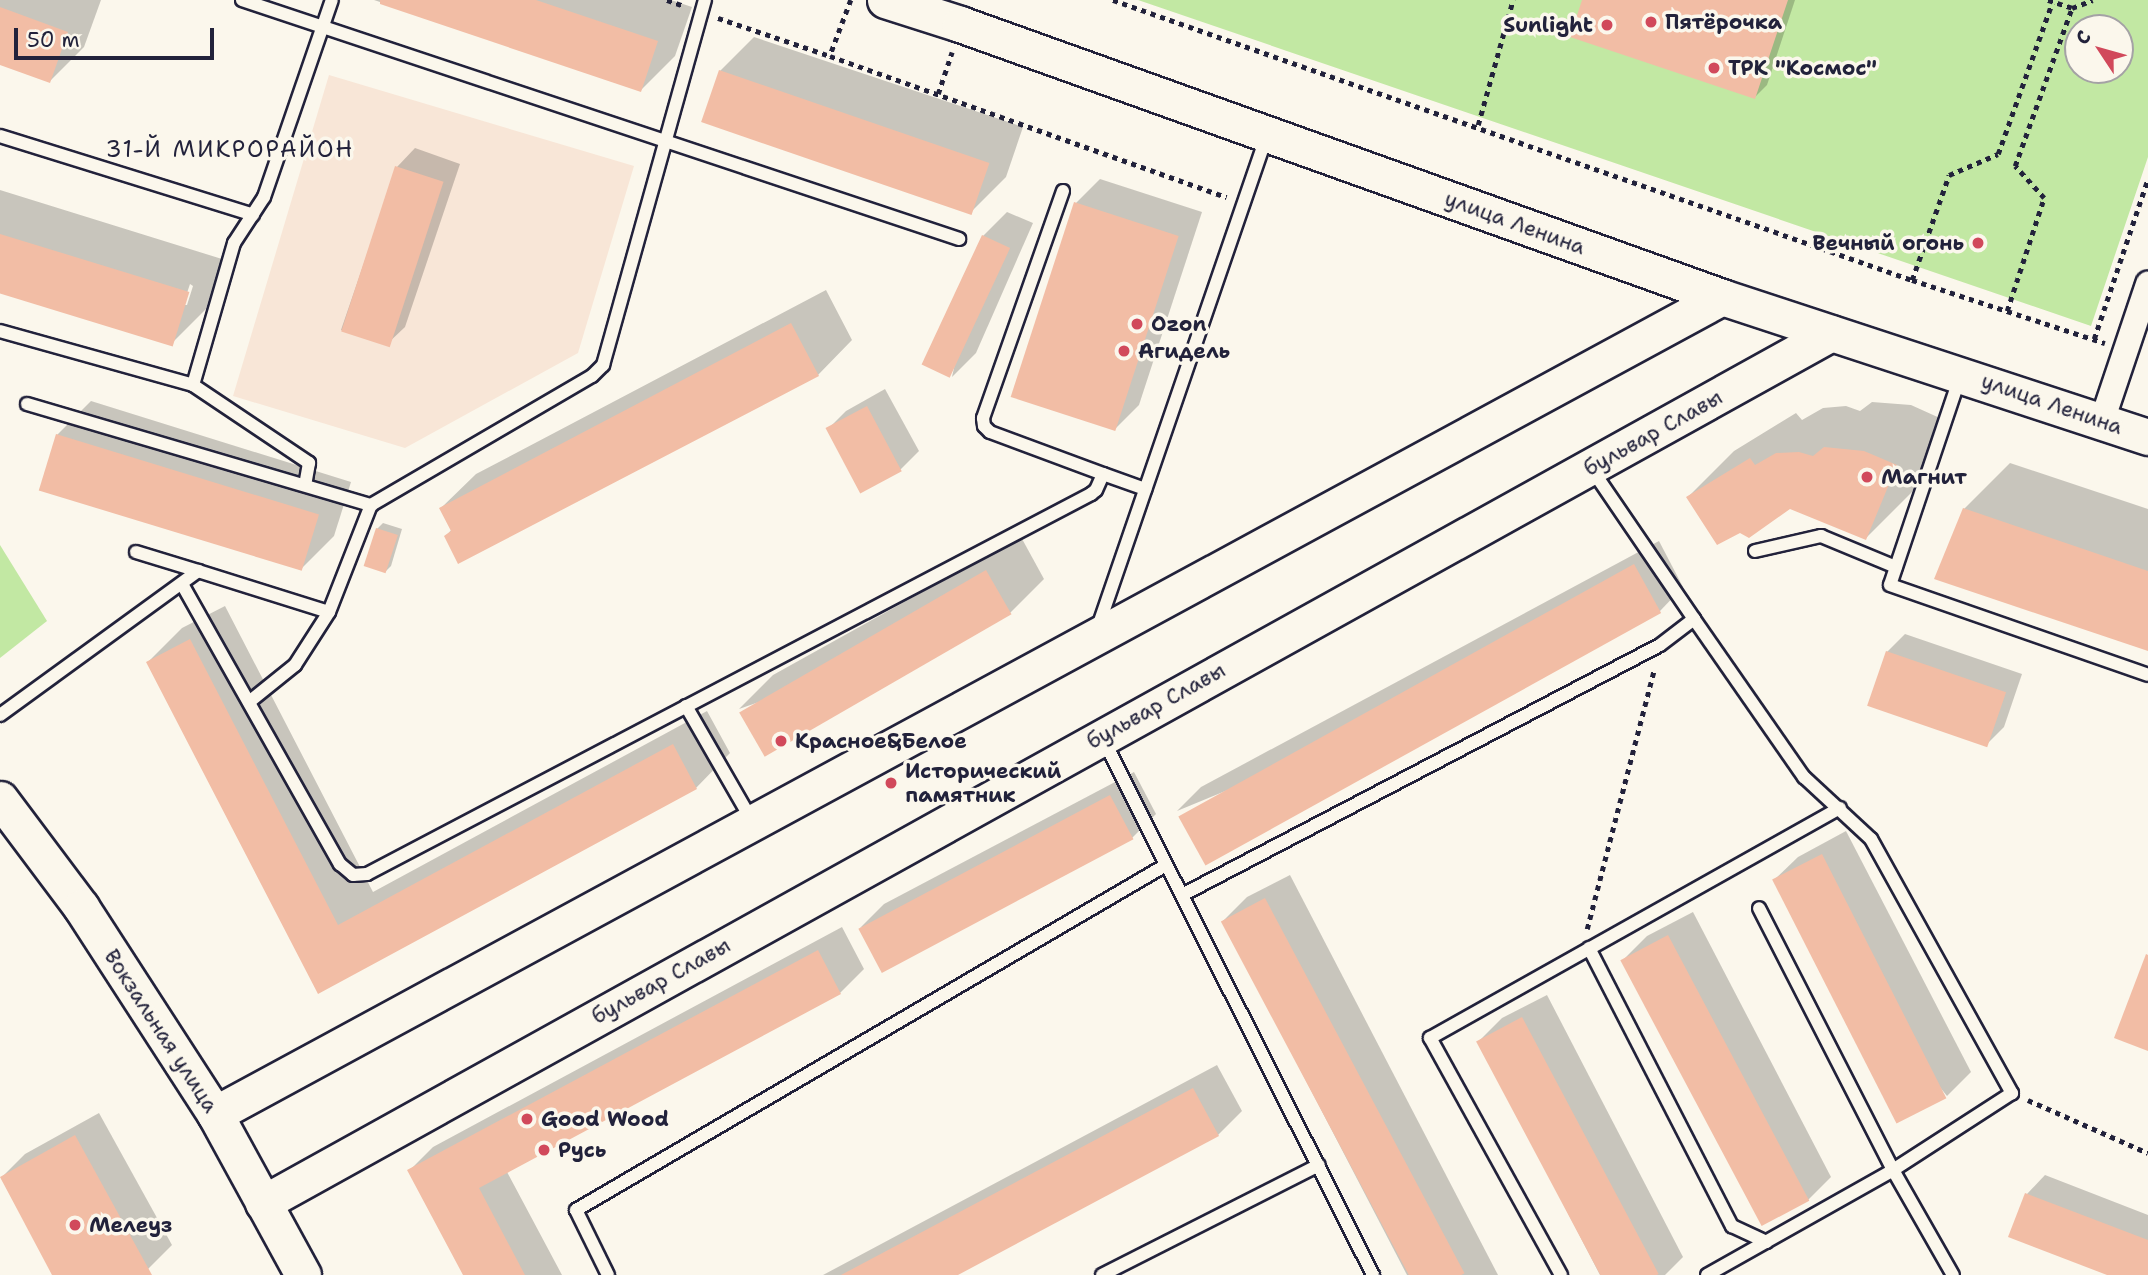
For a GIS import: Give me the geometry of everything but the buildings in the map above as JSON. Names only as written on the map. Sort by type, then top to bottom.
[{"type":"street","name":"улица Ленина","points":[[891,1],[1722,297],[1962,373],[2148,437]]},
{"type":"street","points":[[2102,421],[2148,284]]},
{"type":"street","points":[[215,1114],[1722,297]]},
{"type":"street","name":"бульвар Славы","points":[[263,1203],[1101,736],[1591,468],[1830,332]]},
{"type":"street","name":"Вокзальная улица","points":[[0,799],[81,908],[215,1114],[303,1275]]},
{"type":"lane","points":[[242,0],[959,239]]},
{"type":"lane","points":[[193,385],[234,243],[264,197],[332,0]]},
{"type":"lane","points":[[249,702],[295,665],[329,612],[371,505],[592,376],[603,365],[704,6]]},
{"type":"lane","points":[[1094,637],[1267,134]]},
{"type":"lane","points":[[0,136],[253,215]]},
{"type":"lane","points":[[1063,191],[983,418],[984,426],[990,432],[1145,489]]},
{"type":"lane","points":[[0,331],[193,385],[309,463],[305,485]]},
{"type":"lane","points":[[1962,373],[1890,585],[2148,675]]},
{"type":"lane","points":[[27,404],[371,505]]},
{"type":"lane","points":[[1591,468],[1804,777],[1840,807],[1871,839],[2012,1093],[1893,1170],[1707,1275]]},
{"type":"lane","points":[[182,584],[340,864],[353,875],[367,874],[1091,494],[1096,490],[1103,474]]},
{"type":"lane","points":[[1755,551],[1821,536],[1896,567]]},
{"type":"lane","points":[[136,552],[329,612]]},
{"type":"lane","points":[[0,715],[198,571]]},
{"type":"lane","points":[[1182,895],[1660,645],[1694,620]]},
{"type":"lane","points":[[686,706],[753,822]]},
{"type":"lane","points":[[1101,736],[1373,1275]]},
{"type":"lane","points":[[1561,1275],[1430,1038],[1840,807]]},
{"type":"lane","points":[[608,1275],[576,1210],[1166,865]]},
{"type":"lane","points":[[1759,908],[1893,1170],[1953,1275]]},
{"type":"lane","points":[[1585,951],[1732,1226],[1767,1242]]},
{"type":"lane","points":[[1102,1275],[1319,1165]]},
{"type":"path","points":[[667,0],[704,6],[830,56],[1244,203]]},
{"type":"path","points":[[830,56],[851,0]]},
{"type":"path","points":[[1113,0],[1478,125],[1912,280],[2114,346]]},
{"type":"path","points":[[1478,125],[1513,0]]},
{"type":"path","points":[[1912,280],[1949,175],[1998,155],[2050,2],[2072,8],[2093,0]]},
{"type":"path","points":[[2007,311],[2044,198],[2015,166],[2072,8]]},
{"type":"path","points":[[938,94],[953,46]]},
{"type":"path","points":[[2094,339],[2148,179]]},
{"type":"path","points":[[1585,951],[1660,645]]},
{"type":"path","points":[[2012,1093],[2148,1153]]},
{"type":"shaded area","points":[[329,75],[634,166],[578,353],[405,448],[233,396]]},
{"type":"green space","points":[[1138,0],[2148,0],[2148,157],[2091,326]]},
{"type":"green space","points":[[0,545],[47,621],[0,658]]},
{"type":"place","name":"Пятёрочка","points":[[1651,22]]},
{"type":"place","name":"Sunlight","points":[[1607,25]]},
{"type":"place","name":"ТРК \"Космос\"","points":[[1714,68]]},
{"type":"place","name":"Вечный огонь","points":[[1978,243]]},
{"type":"place","name":"Ozon","points":[[1137,324]]},
{"type":"place","name":"Агидель","points":[[1124,351]]},
{"type":"place","name":"Магнит","points":[[1867,477]]},
{"type":"place","name":"Красное&Белое","points":[[781,741]]},
{"type":"place","name":"Исторический памятник","points":[[891,783]]},
{"type":"place","name":"Good Wood","points":[[527,1119]]},
{"type":"place","name":"Русь","points":[[544,1150]]},
{"type":"place","name":"Мелеуз","points":[[75,1225]]},
{"type":"district","name":"31-Й МИКРОРАЙОН","points":[[230,149]]}]
